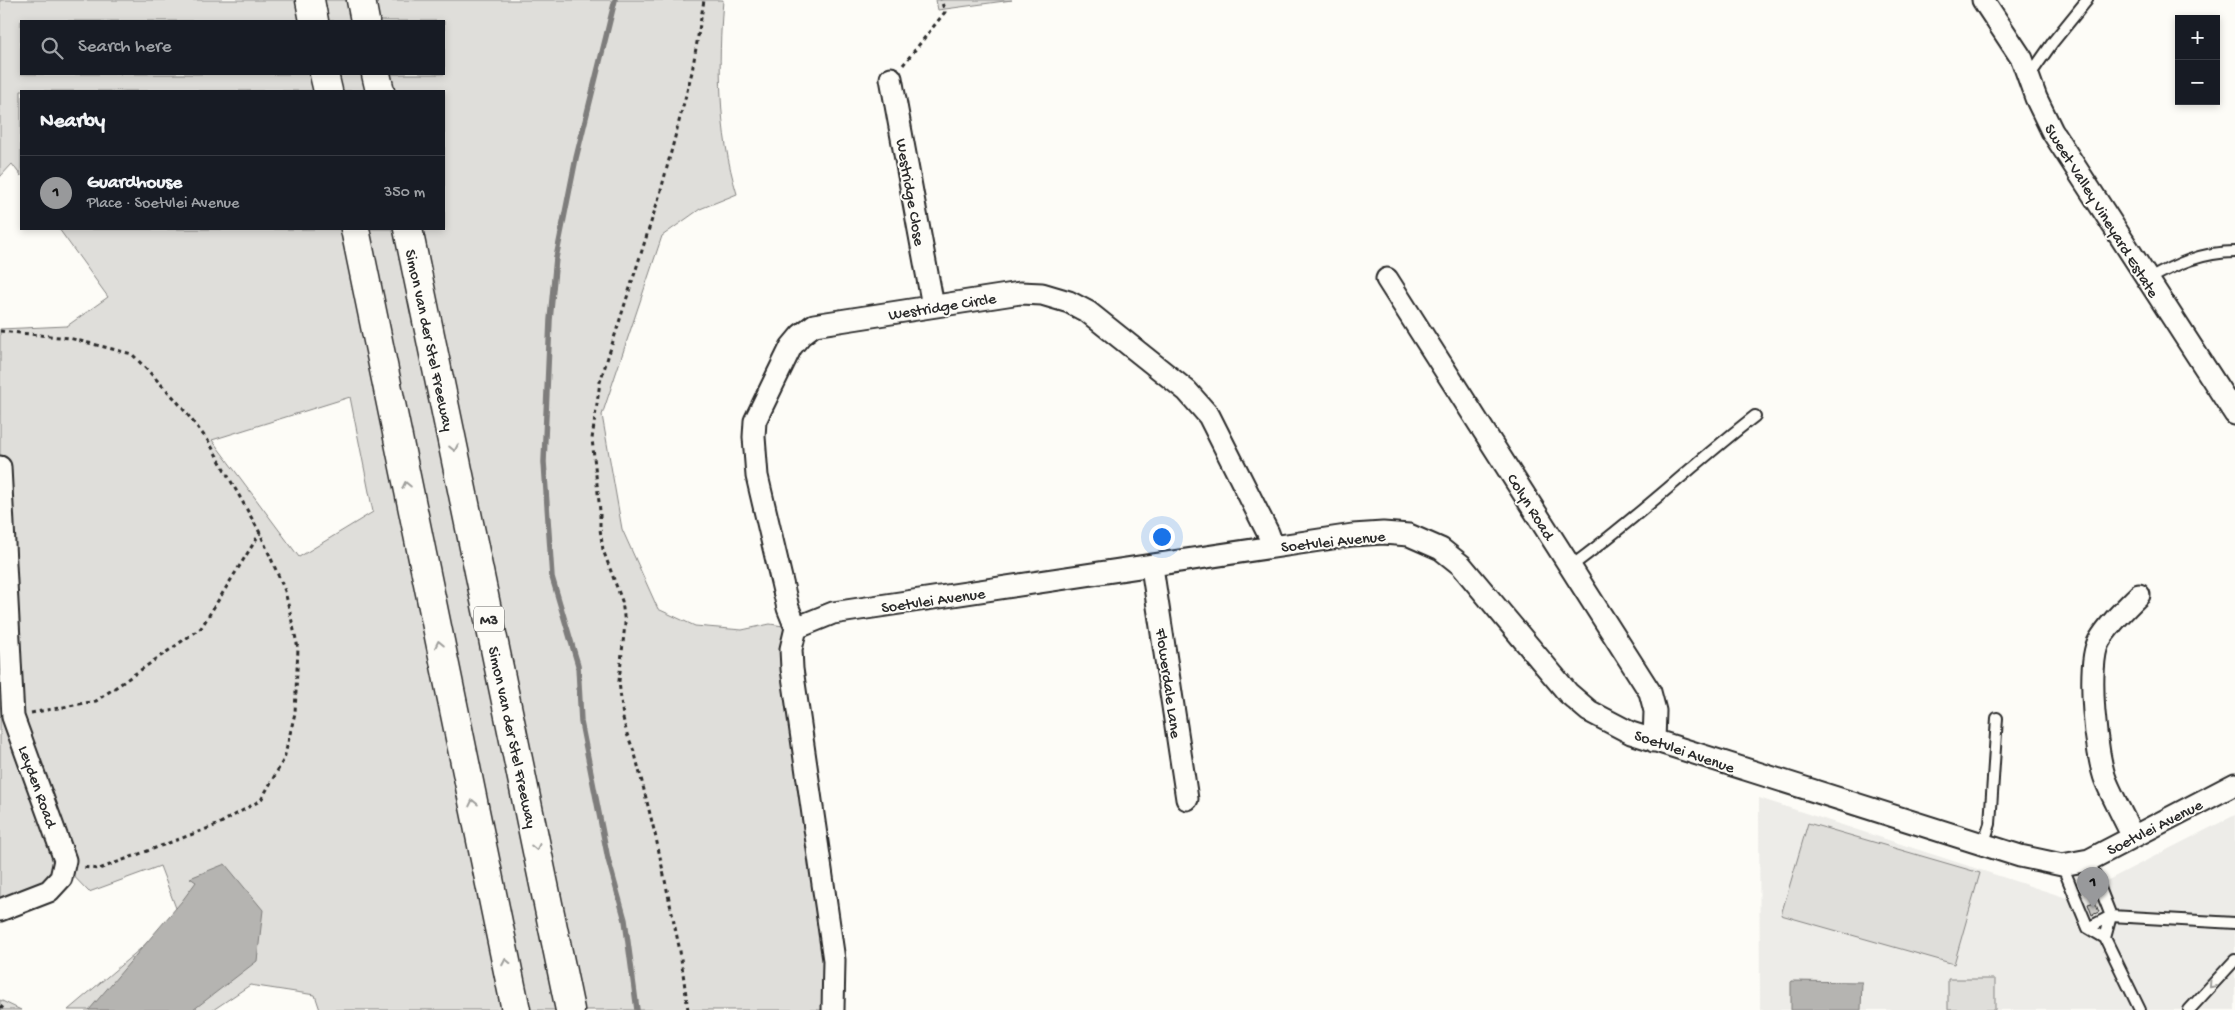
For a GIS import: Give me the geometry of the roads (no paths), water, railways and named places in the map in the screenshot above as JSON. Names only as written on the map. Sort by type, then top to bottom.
[{"type":"highway","points":[[310,0],[314,20]]},
{"type":"highway","points":[[361,0],[365,20]]},
{"type":"highway","points":[[324,75],[328,90]]},
{"type":"highway","points":[[376,75],[380,90]]},
{"type":"highway","points":[[355,230],[516,1010]]},
{"type":"highway","name":"Simon van der Stel Freeway","points":[[408,230],[570,1010]]},
{"type":"street","name":"Sweet Valley Vineyard Estate","points":[[1983,0],[2022,59],[2030,75],[2036,98],[2052,131],[2235,414]]},
{"type":"street","name":"Westridge Close","points":[[891,78],[933,306]]},
{"type":"street","name":"Colyn Road","points":[[1387,279],[1650,692],[1655,711],[1654,741]]},
{"type":"street","name":"Westridge Circle","points":[[796,628],[788,608],[757,476],[754,454],[755,421],[791,347],[801,335],[814,325],[1020,293],[1051,297],[1069,302],[1088,312],[1187,390],[1200,404],[1221,441],[1273,547]]},
{"type":"street","name":"Leyden Road","points":[[0,467],[7,717],[63,851],[73,866],[49,892],[0,910]]},
{"type":"street","name":"Soetvlei Avenue","points":[[796,628],[833,613],[1152,567],[1353,535],[1383,533],[1409,536],[1435,546],[1461,565],[1568,693],[1589,711],[1608,722],[1654,741],[2020,856],[2062,865],[2089,860],[2235,784]]},
{"type":"street","name":"Flowerdale Lane","points":[[1152,567],[1187,799]]},
{"type":"street","points":[[2133,837],[2106,780],[2095,724],[2092,671],[2098,643],[2117,618],[2139,595]]},
{"type":"street","points":[[796,628],[792,649],[792,669],[834,960],[833,1010]]},
{"type":"lane","points":[[2030,75],[2053,42],[2087,0]]},
{"type":"lane","points":[[2148,280],[2174,265],[2190,259],[2218,253],[2235,252]]},
{"type":"lane","points":[[1570,568],[1656,500],[1710,450],[1755,416]]},
{"type":"lane","points":[[1983,845],[1990,824],[1997,718]]},
{"type":"lane","points":[[2089,860],[2111,916],[2105,938]]},
{"type":"lane","points":[[2062,865],[2088,928],[2105,938],[2140,1010]]},
{"type":"lane","points":[[2088,928],[2111,916],[2235,923]]},
{"type":"lane","points":[[2189,1010],[2235,960]]},
{"type":"waterway","points":[[615,0],[576,158],[556,258],[550,320],[544,462],[552,577],[578,665],[581,722],[608,859],[625,920],[637,1010]]},
{"type":"place","name":"Guardhouse","points":[[2093,908]]}]
